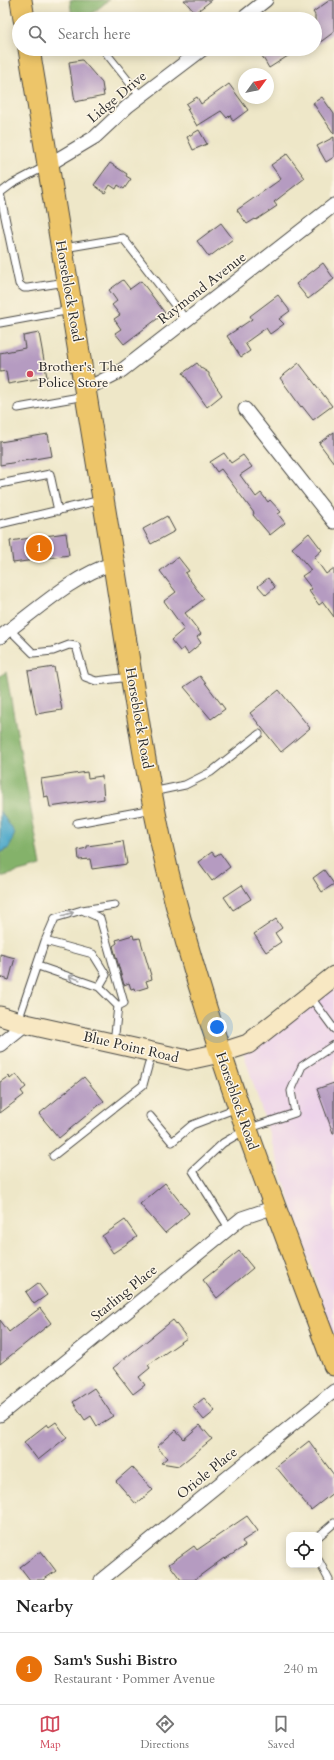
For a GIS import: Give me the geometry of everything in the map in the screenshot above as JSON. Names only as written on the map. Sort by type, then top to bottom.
[{"type":"main road","points":[[21,0],[23,12]]},
{"type":"main road","name":"Horseblock Road","points":[[30,56],[132,677],[154,801],[184,934],[220,1053],[334,1365]]},
{"type":"street","points":[[251,12],[266,0]]},
{"type":"street","name":"Lidge Drive","points":[[48,165],[95,137],[141,96],[194,56]]},
{"type":"street","name":"Raymond Avenue","points":[[86,392],[121,371],[334,205]]},
{"type":"street","points":[[245,409],[334,522]]},
{"type":"street","points":[[5,634],[74,582],[92,571],[114,563]]},
{"type":"street","name":"Blue Point Road","points":[[0,1016],[22,1023],[188,1060],[220,1053],[248,1044],[334,976]]},
{"type":"street","points":[[0,1045],[22,1023]]},
{"type":"street","name":"Starling Place","points":[[0,1415],[242,1218],[275,1207]]},
{"type":"street","name":"Oriole Place","points":[[100,1580],[334,1391]]},
{"type":"lane","points":[[109,56],[141,96]]},
{"type":"lane","points":[[48,165],[12,184],[0,193],[19,284],[24,288],[28,288],[67,282]]},
{"type":"lane","points":[[62,248],[123,238],[187,321]]},
{"type":"lane","points":[[0,323],[72,309]]},
{"type":"lane","points":[[18,408],[86,392]]},
{"type":"lane","points":[[0,484],[50,474],[58,511]]},
{"type":"lane","points":[[0,524],[103,500]]},
{"type":"lane","points":[[5,634],[33,653],[53,651],[69,645],[76,646],[85,678],[96,681],[132,677]]},
{"type":"lane","points":[[77,823],[154,801],[211,772],[259,734]]},
{"type":"lane","points":[[22,1023],[45,941],[55,918],[82,910],[115,905]]},
{"type":"lane","points":[[82,910],[100,918],[124,1002],[118,1006]]},
{"type":"lane","points":[[45,941],[93,954],[106,975],[99,987]]},
{"type":"lane","points":[[38,966],[99,987],[118,1006]]},
{"type":"lane","points":[[309,995],[334,1029]]},
{"type":"lane","points":[[114,1044],[118,1006]]},
{"type":"lane","points":[[229,1228],[193,1171],[223,1144],[247,1130],[295,1113],[291,1091],[302,1066],[334,1044]]},
{"type":"lane","points":[[53,1156],[143,1085],[152,1052]]},
{"type":"lane","points":[[150,1116],[172,1142],[192,1125],[239,1107]]},
{"type":"lane","points":[[322,1533],[334,1523]]},
{"type":"lane","points":[[322,1567],[329,1580]]},
{"type":"shaded area","points":[[334,983],[334,1339],[243,1051]]},
{"type":"green space","points":[[70,0],[109,0],[94,12],[71,12]]},
{"type":"green space","points":[[6,672],[41,866],[0,877],[0,676]]},
{"type":"water","points":[[0,811],[15,833],[9,848],[0,853]]},
{"type":"building","points":[[184,0],[212,0],[196,12],[194,12]]},
{"type":"building","points":[[330,0],[334,0],[334,32],[322,41],[322,12],[313,12]]},
{"type":"building","points":[[262,56],[288,56],[269,68]]},
{"type":"building","points":[[82,60],[102,83],[104,96],[75,102],[69,62]]},
{"type":"building","points":[[229,84],[238,96],[238,104],[244,104],[248,110],[233,121],[230,115],[227,118],[221,111],[197,126],[187,109],[189,108],[186,104],[197,97],[201,104]]},
{"type":"building","points":[[322,97],[334,114],[334,134],[313,103]]},
{"type":"building","points":[[199,130],[207,144],[193,150],[187,137]]},
{"type":"building","points":[[334,137],[334,157],[326,162],[317,146]]},
{"type":"building","points":[[287,154],[305,178],[274,202],[277,206],[256,220],[255,219],[247,224],[237,210],[281,179],[271,165]]},
{"type":"building","points":[[110,163],[127,174],[126,176],[131,179],[124,189],[118,185],[116,189],[110,185],[105,193],[94,185]]},
{"type":"building","points":[[221,223],[233,239],[209,257],[197,241]]},
{"type":"building","points":[[323,263],[334,279],[308,299],[296,284]]},
{"type":"building","points":[[123,280],[130,289],[141,281],[165,313],[124,344],[115,333],[121,329],[114,319],[120,315],[112,305],[117,301],[109,290]]},
{"type":"building","points":[[278,295],[290,311],[279,319],[284,324],[270,334],[266,328],[245,343],[250,351],[241,357],[227,336],[252,319],[250,316]]},
{"type":"building","points":[[39,333],[47,377],[8,384],[6,371],[0,372],[0,353],[25,348],[23,336]]},
{"type":"building","points":[[197,363],[201,368],[209,373],[209,376],[222,395],[207,407],[183,373]]},
{"type":"building","points":[[299,363],[332,406],[313,420],[302,406],[301,407],[280,378]]},
{"type":"building","points":[[334,432],[334,463],[319,443]]},
{"type":"building","points":[[48,434],[52,456],[0,465],[0,442]]},
{"type":"building","points":[[224,453],[231,463],[243,455],[252,467],[240,475],[256,497],[261,493],[268,502],[270,500],[281,512],[278,514],[285,523],[270,535],[253,515],[254,513],[221,469],[217,472],[210,462]]},
{"type":"building","points":[[167,516],[175,531],[151,544],[143,529]]},
{"type":"building","points":[[66,533],[69,555],[13,563],[10,541]]},
{"type":"building","points":[[309,533],[322,550],[314,557],[326,574],[334,568],[334,617],[323,602],[319,605],[309,591],[312,589],[302,576],[311,570],[292,548]]},
{"type":"building","points":[[178,557],[189,571],[185,573],[204,599],[185,613],[201,634],[197,637],[201,643],[188,654],[184,648],[180,651],[171,640],[184,629],[164,601],[176,592],[160,571]]},
{"type":"building","points":[[268,578],[275,587],[266,595],[258,586]]},
{"type":"building","points":[[54,667],[62,710],[36,714],[28,671]]},
{"type":"building","points":[[200,676],[225,709],[211,719],[184,687]]},
{"type":"building","points":[[279,690],[310,728],[281,752],[250,713]]},
{"type":"building","points":[[87,772],[88,778],[102,776],[104,799],[50,807],[48,796],[44,797],[41,779]]},
{"type":"building","points":[[123,841],[127,864],[92,869],[90,859],[79,860],[78,850],[87,848],[87,846]]},
{"type":"building","points":[[212,852],[215,856],[220,853],[230,867],[212,881],[198,862]]},
{"type":"building","points":[[324,870],[334,884],[322,892],[313,878]]},
{"type":"building","points":[[242,885],[251,899],[233,910],[224,897]]},
{"type":"building","points":[[276,919],[282,928],[275,933],[281,942],[266,952],[254,934]]},
{"type":"building","points":[[133,935],[134,939],[140,938],[152,979],[146,981],[148,987],[135,991],[134,988],[131,989],[129,983],[124,985],[113,946],[117,943],[116,940]]},
{"type":"building","points":[[0,954],[15,958],[9,980],[0,977]]},
{"type":"building","points":[[16,1074],[26,1087],[21,1091],[24,1095],[0,1113],[0,1082],[9,1076],[10,1079]]},
{"type":"building","points":[[84,1077],[104,1101],[59,1138],[39,1114]]},
{"type":"building","points":[[334,1083],[334,1133],[333,1133],[317,1089]]},
{"type":"building","points":[[165,1183],[189,1213],[165,1233],[140,1204]]},
{"type":"building","points":[[125,1220],[137,1237],[113,1253],[102,1236]]},
{"type":"building","points":[[239,1251],[253,1268],[217,1298],[203,1280]]},
{"type":"building","points":[[38,1283],[47,1295],[34,1304],[26,1292]]},
{"type":"building","points":[[40,1308],[51,1323],[0,1364],[0,1320],[9,1332]]},
{"type":"building","points":[[173,1320],[187,1338],[148,1365],[150,1368],[139,1377],[145,1385],[133,1394],[113,1368]]},
{"type":"building","points":[[94,1388],[113,1416],[97,1426],[91,1416],[85,1420],[73,1402]]},
{"type":"building","points":[[204,1398],[215,1411],[204,1420],[193,1407]]},
{"type":"building","points":[[56,1422],[67,1437],[38,1460],[24,1442],[47,1424],[49,1427]]},
{"type":"building","points":[[200,1425],[212,1439],[179,1466],[161,1463],[167,1458],[157,1447],[176,1430],[184,1439]]},
{"type":"building","points":[[309,1441],[334,1475],[334,1492],[311,1510],[276,1467]]},
{"type":"building","points":[[132,1467],[153,1490],[136,1504],[116,1481]]},
{"type":"building","points":[[247,1516],[258,1531],[242,1541],[245,1546],[225,1559],[224,1558],[194,1580],[181,1580],[169,1564],[194,1546],[197,1550]]},
{"type":"building","points":[[41,1551],[56,1571],[43,1580],[30,1580],[20,1567]]},
{"type":"place","name":"Brother's, The Police Store","points":[[30,374]]},
{"type":"place","name":"Sam's Sushi Bistro","points":[[39,548]]}]
